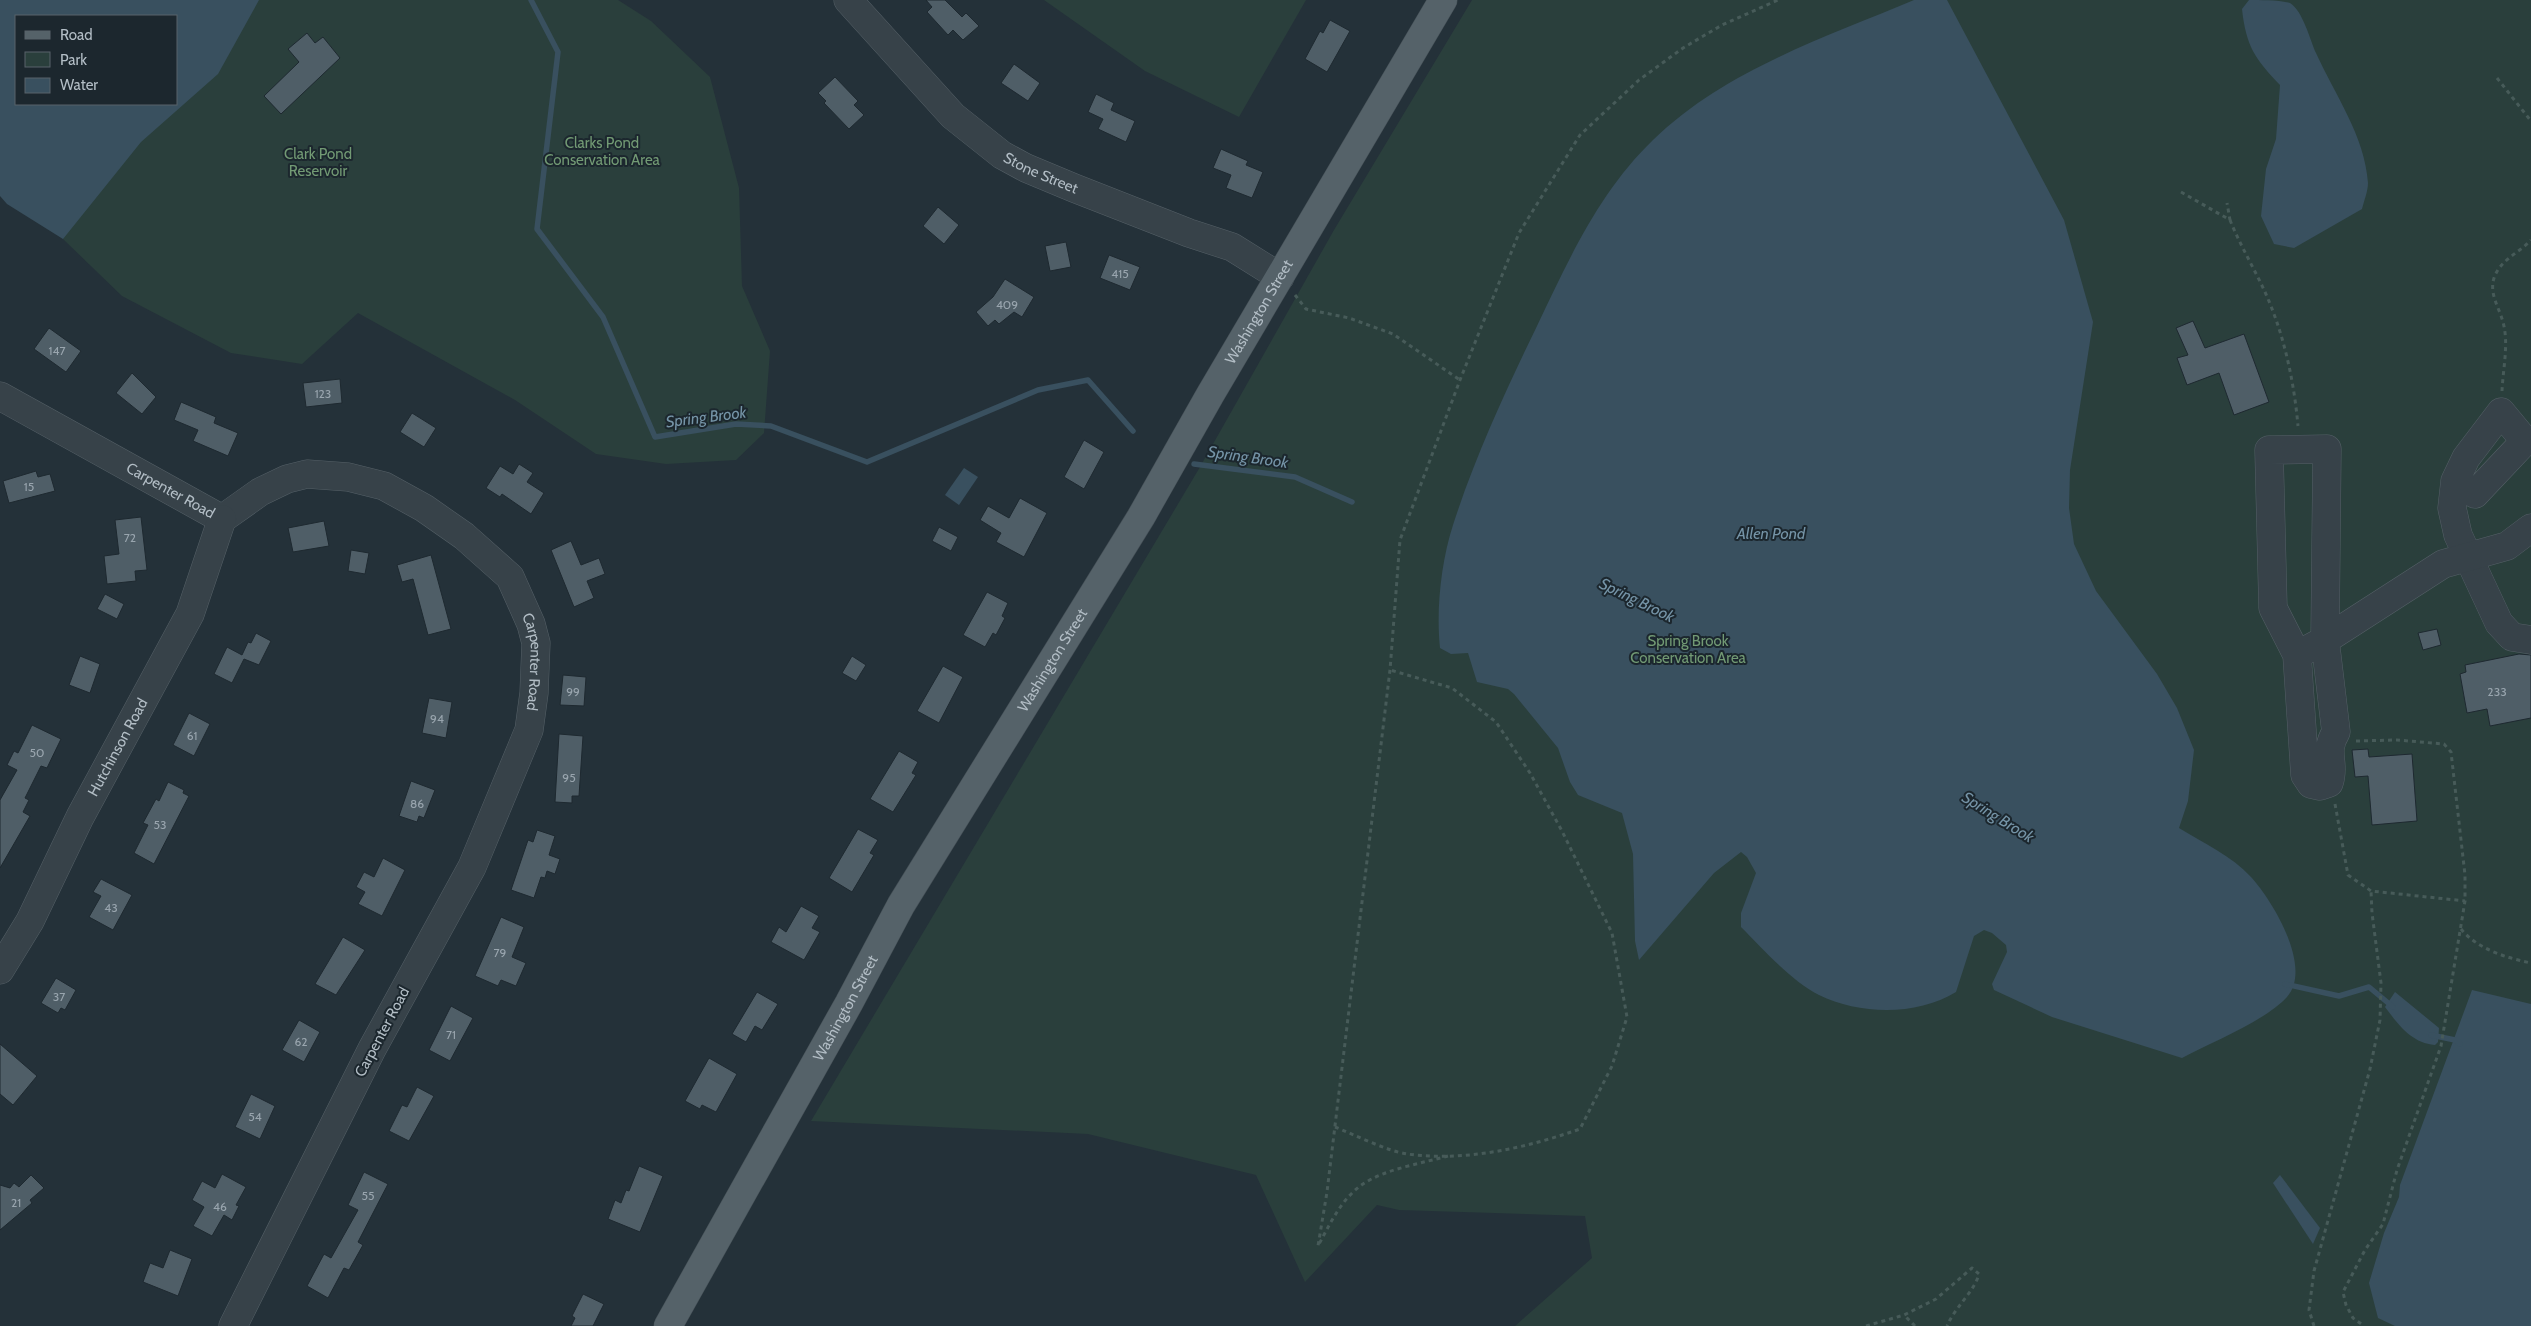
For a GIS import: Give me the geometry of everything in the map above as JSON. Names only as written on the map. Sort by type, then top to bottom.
[{"type":"main road","name":"Washington Street","points":[[668,1326],[849,1003],[901,906],[1141,517],[1280,276],[1444,0]]},
{"type":"street","name":"Stone Street","points":[[848,0],[953,116],[1002,155],[1026,168],[1189,234],[1232,247],[1280,276]]},
{"type":"street","name":"Carpenter Road","points":[[5,405],[222,519],[260,492],[286,479],[307,474],[348,477],[384,486],[424,508],[464,536],[510,577],[536,643],[534,693],[529,730],[475,860],[372,1049],[233,1326]]},
{"type":"street","points":[[2455,481],[2475,494],[2525,441],[2501,412],[2466,458],[2455,481],[2452,508],[2458,535],[2499,623],[2512,637],[2531,640]]},
{"type":"street","points":[[2327,449],[2325,640],[2336,732],[2328,744],[2329,783],[2320,786],[2311,784],[2305,775],[2297,656],[2273,608],[2269,450],[2327,449]]},
{"type":"street","name":"Hutchinson Road","points":[[0,970],[30,921],[80,817],[190,614],[222,519]]},
{"type":"street","points":[[2297,656],[2444,564],[2507,546],[2531,528]]},
{"type":"path","points":[[1448,1156],[1401,1168],[1364,1183],[1338,1210],[1318,1246],[1335,1127],[1390,670],[1400,540],[1460,380],[1519,234],[1580,135],[1639,80],[1684,48],[1722,25],[1778,0]]},
{"type":"path","points":[[2497,78],[2531,121]]},
{"type":"path","points":[[2181,192],[2230,220]]},
{"type":"path","points":[[2227,203],[2230,220],[2242,250],[2265,293],[2276,323],[2288,364],[2300,450]]},
{"type":"path","points":[[2501,412],[2506,342],[2502,322],[2493,296],[2494,278],[2504,261],[2518,253],[2531,240]]},
{"type":"path","points":[[1280,276],[1306,309],[1349,318],[1393,334],[1460,380]]},
{"type":"path","points":[[1335,1127],[1405,1154],[1448,1156],[1491,1152],[1554,1138],[1580,1129],[1612,1066],[1627,1017],[1612,933],[1549,806],[1530,773],[1496,722],[1452,688],[1390,670]]},
{"type":"path","points":[[2328,744],[2369,740],[2444,744],[2451,752],[2465,875],[2465,901],[2441,1046],[2397,1170],[2383,1224],[2365,1250],[2343,1292],[2346,1305],[2353,1318],[2364,1326]]},
{"type":"path","points":[[2330,779],[2348,875],[2371,891],[2465,901]]},
{"type":"path","points":[[2314,1326],[2310,1310],[2314,1271],[2370,1069],[2380,1013],[2381,983],[2371,891]]},
{"type":"path","points":[[2460,929],[2469,939],[2496,952],[2531,963]]},
{"type":"path","points":[[1866,1326],[1904,1315],[1936,1299],[1972,1268],[1979,1274],[1976,1283],[1966,1295],[1947,1326]]},
{"type":"path","points":[[1904,1315],[1915,1326]]},
{"type":"green space","points":[[248,0],[618,0],[651,21],[710,77],[739,188],[742,286],[770,351],[764,433],[736,460],[666,464],[596,454],[515,400],[358,313],[302,364],[231,353],[122,296],[63,239],[110,105],[178,105],[178,101]]},
{"type":"green space","points":[[1044,0],[1306,0],[1239,117],[1145,71]]},
{"type":"green space","name":"Spring Brook Conservation Area","points":[[1472,0],[2531,0],[2531,1326],[1515,1326],[1592,1258],[1585,1216],[1399,1210],[1377,1205],[1305,1282],[1256,1175],[1088,1134],[811,1121],[1200,467],[1334,230]]},
{"type":"water","points":[[0,0],[259,0],[218,74],[141,142],[63,239],[7,204],[0,196]]},
{"type":"water","name":"Allen Pond","points":[[1914,0],[1947,0],[2064,220],[2093,322],[2070,470],[2069,508],[2074,544],[2096,591],[2157,674],[2177,708],[2194,750],[2188,801],[2179,828],[2226,856],[2251,877],[2270,902],[2279,918],[2293,953],[2294,985],[2287,997],[2252,1023],[2182,1058],[2052,1017],[1994,990],[1992,984],[2007,952],[2006,945],[1992,933],[1984,930],[1974,936],[1956,992],[1941,1000],[1906,1009],[1888,1010],[1852,1006],[1835,1002],[1819,995],[1788,973],[1741,927],[1741,913],[1756,873],[1747,857],[1741,852],[1714,873],[1639,960],[1635,941],[1633,854],[1622,813],[1578,795],[1570,782],[1558,748],[1514,694],[1508,689],[1477,682],[1468,653],[1451,654],[1440,648],[1439,602],[1445,554],[1471,474],[1525,350],[1561,276],[1587,227],[1617,182],[1653,140],[1681,115],[1743,75],[1811,43]]},
{"type":"water","points":[[2249,0],[2290,3],[2299,12],[2316,53],[2355,132],[2366,166],[2368,186],[2362,209],[2294,248],[2274,244],[2261,216],[2266,169],[2276,139],[2280,85],[2258,59],[2249,42],[2242,9]]},
{"type":"water","points":[[964,468],[978,477],[959,505],[945,495]]},
{"type":"water","points":[[2472,990],[2531,1004],[2531,1326],[2395,1326],[2378,1318],[2369,1283],[2384,1233],[2399,1197],[2400,1185]]},
{"type":"water","points":[[2395,992],[2439,1028],[2438,1042],[2435,1045],[2412,1037],[2400,1026],[2385,1007]]},
{"type":"water","points":[[2280,1175],[2320,1228],[2313,1244],[2273,1183]]},
{"type":"building","points":[[926,0],[945,0],[962,17],[966,13],[979,26],[963,40],[953,30],[948,35],[927,12],[932,7]]},
{"type":"building","points":[[1330,20],[1350,31],[1327,72],[1305,59],[1320,31],[1323,33]]},
{"type":"building","points":[[307,33],[315,43],[323,37],[340,58],[281,114],[264,96],[299,62],[288,49]]},
{"type":"building","points":[[1014,64],[1040,83],[1028,101],[1001,83]]},
{"type":"building","points":[[835,77],[858,101],[854,105],[864,115],[849,129],[824,103],[826,101],[818,93]]},
{"type":"building","points":[[1096,94],[1114,103],[1111,110],[1135,121],[1126,142],[1098,129],[1103,119],[1088,112]]},
{"type":"building","points":[[1221,149],[1248,161],[1246,165],[1263,172],[1252,198],[1226,188],[1231,175],[1213,168]]},
{"type":"building","points":[[938,207],[959,225],[944,244],[923,226]]},
{"type":"building","points":[[1066,242],[1071,267],[1050,271],[1045,246]]},
{"type":"building","points":[[1109,255],[1140,267],[1130,290],[1100,278]]},
{"type":"building","points":[[1005,279],[1034,297],[1022,317],[1014,312],[999,324],[995,320],[988,326],[976,312],[993,297]]},
{"type":"building","points":[[2193,321],[2205,348],[2244,334],[2269,402],[2234,415],[2219,373],[2187,385],[2177,358],[2188,355],[2176,328]]},
{"type":"building","points":[[49,328],[81,351],[66,372],[34,349]]},
{"type":"building","points":[[132,373],[156,397],[142,414],[116,393]]},
{"type":"building","points":[[340,379],[342,403],[306,407],[303,383]]},
{"type":"building","points":[[181,402],[216,417],[214,423],[238,433],[228,456],[193,441],[198,430],[174,420]]},
{"type":"building","points":[[412,413],[436,428],[424,447],[400,432]]},
{"type":"building","points":[[1084,440],[1104,452],[1084,489],[1064,477]]},
{"type":"building","points":[[519,464],[533,473],[527,482],[544,493],[531,514],[502,494],[500,497],[486,488],[500,466],[513,474]]},
{"type":"building","points":[[36,471],[38,477],[50,474],[55,491],[9,503],[3,481]]},
{"type":"building","points":[[1020,498],[1047,513],[1024,557],[996,542],[1001,533],[980,520],[988,506],[1009,518]]},
{"type":"building","points":[[141,517],[147,570],[135,571],[136,581],[107,584],[104,556],[119,554],[115,520]]},
{"type":"building","points":[[324,521],[329,546],[293,552],[288,528]]},
{"type":"building","points":[[939,527],[958,537],[951,551],[932,541]]},
{"type":"building","points":[[571,541],[581,565],[599,558],[605,574],[587,581],[594,598],[574,607],[551,550]]},
{"type":"building","points":[[351,550],[369,553],[365,574],[348,571]]},
{"type":"building","points":[[431,555],[451,629],[428,635],[413,579],[402,582],[397,565]]},
{"type":"building","points":[[987,592],[1008,603],[1002,616],[1005,618],[996,635],[993,633],[985,647],[963,635]]},
{"type":"building","points":[[105,594],[124,604],[117,619],[97,609]]},
{"type":"building","points":[[2437,629],[2441,645],[2423,650],[2418,633]]},
{"type":"building","points":[[256,633],[271,641],[259,665],[244,659],[232,683],[214,674],[227,647],[242,655],[248,642],[251,643]]},
{"type":"building","points":[[2519,654],[2531,655],[2531,718],[2490,726],[2487,709],[2467,713],[2460,674],[2466,672],[2465,665]]},
{"type":"building","points":[[80,656],[100,664],[90,693],[69,685]]},
{"type":"building","points":[[852,656],[866,665],[856,681],[842,673]]},
{"type":"building","points":[[943,666],[963,677],[939,723],[917,711]]},
{"type":"building","points":[[563,675],[586,677],[584,706],[560,705]]},
{"type":"building","points":[[429,698],[452,702],[446,738],[422,733]]},
{"type":"building","points":[[189,713],[210,724],[194,756],[173,745]]},
{"type":"building","points":[[32,725],[61,739],[47,768],[41,766],[25,798],[29,800],[23,812],[30,816],[0,868],[0,800],[17,770],[7,765],[14,751],[18,753]]},
{"type":"building","points":[[559,734],[583,736],[579,796],[572,796],[572,803],[555,802]]},
{"type":"building","points":[[2368,749],[2369,757],[2412,754],[2417,821],[2372,825],[2368,776],[2355,777],[2352,750]]},
{"type":"building","points":[[899,751],[918,762],[912,773],[916,775],[893,812],[870,799]]},
{"type":"building","points":[[411,781],[435,790],[424,818],[419,816],[417,822],[399,816]]},
{"type":"building","points":[[168,782],[184,790],[183,793],[189,796],[154,864],[134,853],[148,825],[143,823],[156,799],[159,801]]},
{"type":"building","points":[[858,829],[878,840],[870,853],[874,855],[852,892],[829,878]]},
{"type":"building","points":[[537,830],[555,836],[549,855],[560,859],[555,874],[547,871],[545,878],[541,877],[534,898],[511,890],[528,840],[533,842]]},
{"type":"building","points":[[383,858],[405,870],[382,916],[358,904],[365,892],[356,887],[364,872],[374,877]]},
{"type":"building","points":[[101,879],[132,895],[113,930],[89,917],[101,896],[93,892]]},
{"type":"building","points":[[801,906],[819,916],[812,928],[820,932],[804,960],[771,942],[779,927],[786,932]]},
{"type":"building","points":[[501,917],[524,927],[512,957],[526,963],[516,986],[501,980],[498,986],[475,976]]},
{"type":"building","points":[[343,937],[365,950],[336,995],[315,984]]},
{"type":"building","points":[[56,978],[76,990],[65,1010],[61,1008],[58,1013],[41,1003]]},
{"type":"building","points":[[757,992],[778,1004],[762,1030],[755,1026],[746,1042],[732,1034]]},
{"type":"building","points":[[451,1006],[473,1018],[450,1061],[429,1050]]},
{"type":"building","points":[[299,1020],[320,1032],[304,1062],[282,1050]]},
{"type":"building","points":[[0,1044],[37,1076],[13,1105],[0,1094]]},
{"type":"building","points":[[709,1058],[737,1074],[716,1112],[702,1105],[700,1109],[685,1101]]},
{"type":"building","points":[[417,1087],[434,1096],[409,1141],[389,1131],[402,1105],[407,1107]]},
{"type":"building","points":[[251,1094],[275,1106],[260,1139],[235,1127]]},
{"type":"building","points":[[639,1166],[663,1176],[640,1232],[608,1219],[615,1200],[621,1203],[626,1190],[629,1191]]},
{"type":"building","points":[[364,1172],[388,1184],[358,1242],[363,1245],[349,1270],[344,1268],[328,1298],[307,1286],[324,1254],[331,1258],[358,1210],[348,1205]]},
{"type":"building","points":[[222,1174],[246,1187],[236,1205],[239,1206],[232,1220],[224,1215],[212,1236],[193,1226],[204,1207],[192,1200],[202,1181],[215,1188]]},
{"type":"building","points":[[31,1175],[44,1188],[30,1200],[32,1203],[0,1230],[0,1185],[10,1188],[14,1183],[19,1187]]},
{"type":"building","points":[[170,1250],[192,1259],[178,1296],[143,1282],[150,1263],[163,1268]]},
{"type":"building","points":[[583,1294],[604,1304],[593,1326],[571,1326],[575,1318],[572,1316]]},
{"type":"waterway","name":"Spring Brook","points":[[531,0],[558,52],[537,229],[603,317],[655,437],[736,424],[771,426],[867,462],[1038,390],[1088,380],[1133,431]]},
{"type":"waterway","name":"Spring Brook","points":[[1194,464],[1295,477],[1352,502]]},
{"type":"waterway","name":"Spring Brook","points":[[2285,984],[2339,996],[2369,987],[2393,1007]]},
{"type":"waterway","name":"Spring Brook","points":[[2431,1035],[2455,1040],[2460,1044]]},
{"type":"park label","name":"Clarks Pond Conservation Area","points":[[602,152]]},
{"type":"park label","name":"Clark Pond Reservoir","points":[[318,162]]}]
